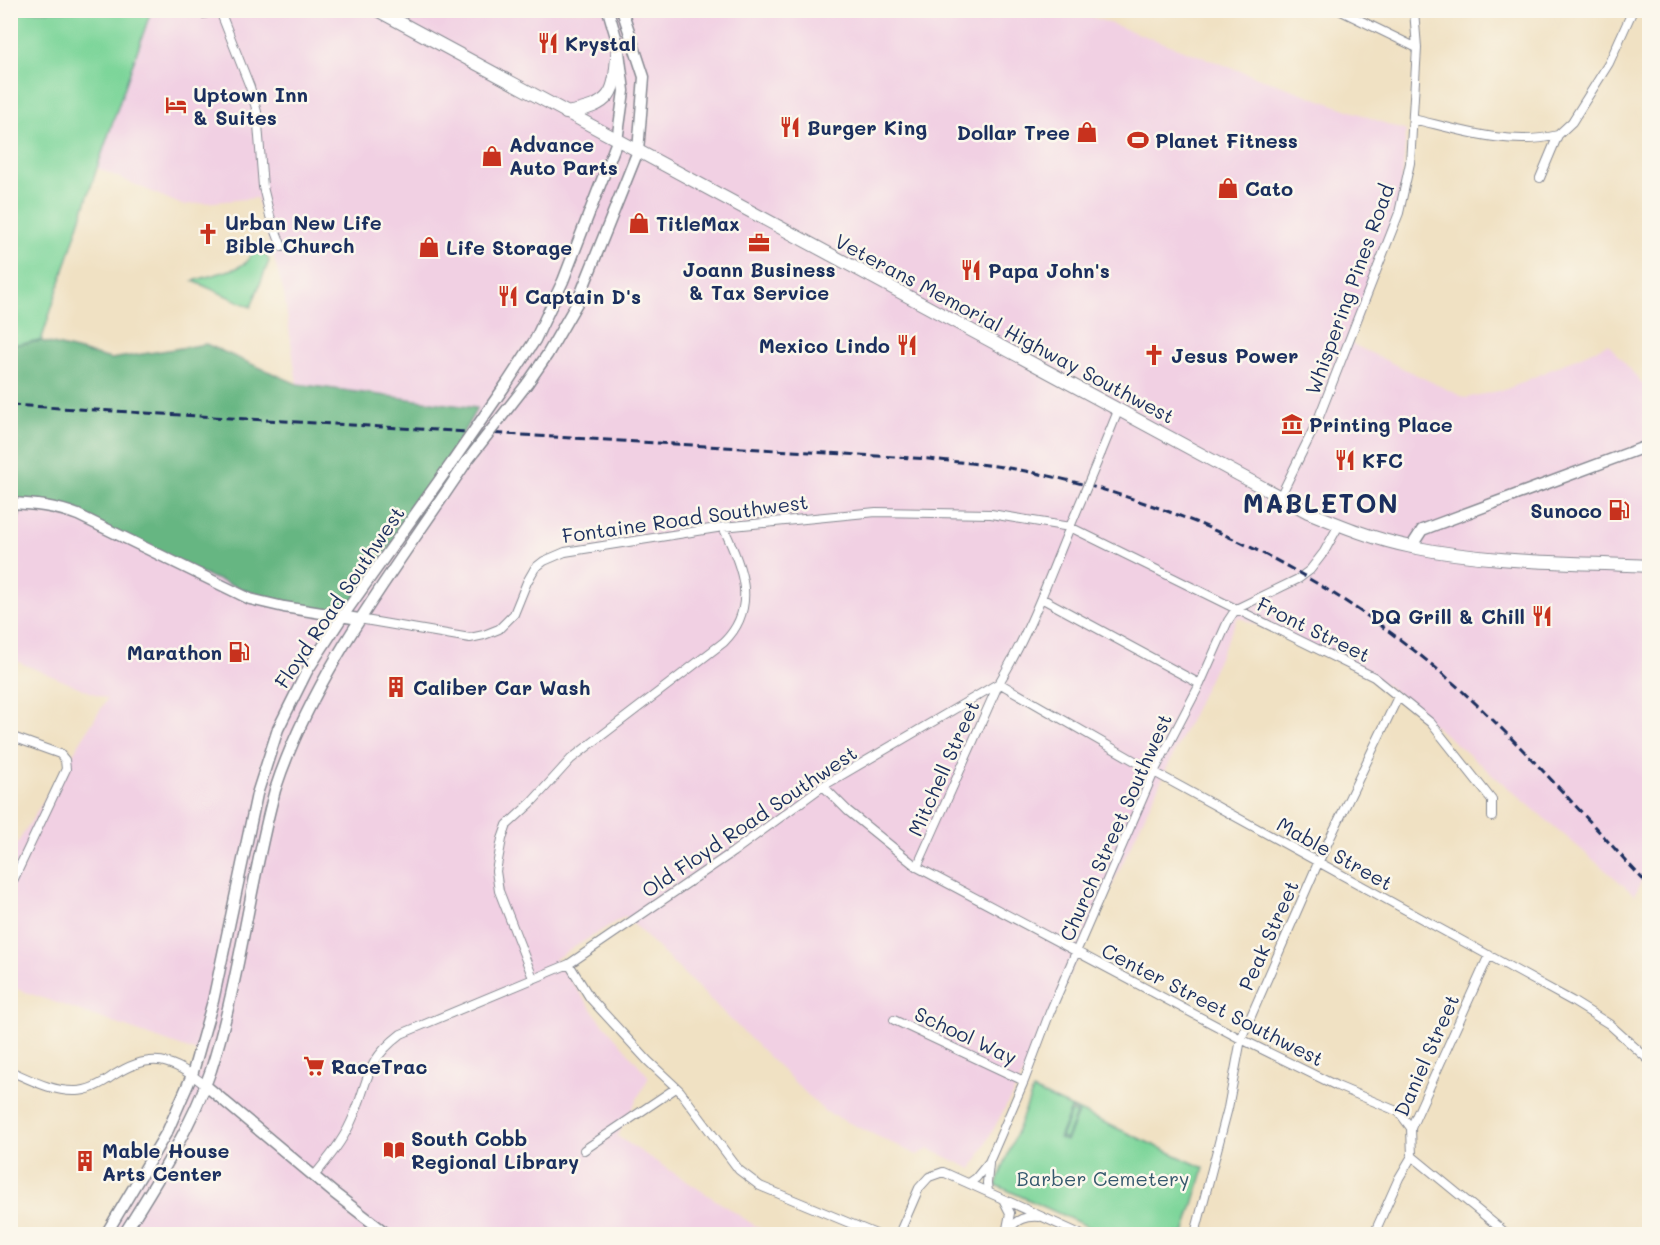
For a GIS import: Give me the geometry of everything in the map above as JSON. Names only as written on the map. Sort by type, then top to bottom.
[{"type":"main road","name":"Veterans Memorial Highway Southwest","points":[[377,10],[1280,499],[1339,525],[1411,547],[1493,559],[1650,566]]},
{"type":"main road","name":"Floyd Road Southwest","points":[[106,1234],[168,1130],[192,1075],[213,1001],[257,794],[287,707],[342,616],[453,461],[535,340],[563,280],[617,141],[624,91],[618,44],[608,10]]},
{"type":"main road","name":"Floyd Road Southwest","points":[[123,1234],[171,1157],[205,1085],[224,1025],[268,816],[280,773],[313,696],[359,620],[467,461],[527,384],[562,331],[577,303],[638,151],[644,76],[622,10]]},
{"type":"main road","points":[[566,113],[587,109],[605,100],[615,80],[618,44]]},
{"type":"main road","points":[[1411,547],[1422,531],[1444,521],[1552,483],[1650,444]]},
{"type":"main road","name":"Fontaine Road Southwest","points":[[10,503],[61,508],[250,599],[359,620]]},
{"type":"main road","points":[[205,1085],[387,1234]]},
{"type":"street","points":[[185,10],[204,14],[220,11],[250,87],[257,112],[263,187],[270,216],[282,247]]},
{"type":"street","points":[[1339,10],[1417,48]]},
{"type":"street","name":"Whispering Pines Road","points":[[1280,499],[1317,422],[1399,213],[1410,163],[1417,48],[1414,10]]},
{"type":"street","points":[[1540,178],[1558,135],[1572,122],[1609,63],[1633,10]]},
{"type":"street","points":[[1413,119],[1497,138],[1542,139],[1558,135]]},
{"type":"street","points":[[999,683],[1011,663],[1041,598],[1118,411]]},
{"type":"street","name":"Fontaine Road Southwest","points":[[359,620],[470,638],[484,635],[500,629],[514,614],[527,582],[536,568],[553,556],[565,552],[723,527],[876,512],[991,514],[1070,527]]},
{"type":"street","points":[[1236,609],[1298,579],[1310,570],[1324,552],[1339,525]]},
{"type":"street","points":[[533,978],[499,891],[496,871],[507,825],[531,803],[571,759],[724,642],[738,626],[745,598],[744,583],[738,558],[723,527]]},
{"type":"street","name":"Front Street","points":[[1070,527],[1374,677],[1431,723],[1492,800],[1492,817]]},
{"type":"street","points":[[1041,598],[1200,684]]},
{"type":"street","name":"Church Street Southwest","points":[[969,1183],[976,1179],[989,1162],[1024,1081],[1040,1036],[1154,772],[1236,609]]},
{"type":"street","name":"Old Floyd Road Southwest","points":[[314,1176],[345,1134],[370,1067],[386,1046],[402,1034],[569,964],[733,852],[823,786],[999,683]]},
{"type":"street","name":"Mable Street","points":[[999,683],[1154,772],[1489,955],[1609,1024],[1650,1061]]},
{"type":"street","name":"Mitchell Street","points":[[916,867],[999,683]]},
{"type":"street","name":"Peak Street","points":[[1195,1234],[1218,1148],[1241,1039],[1318,862],[1398,696]]},
{"type":"street","points":[[10,736],[60,754],[65,760],[66,769],[10,887]]},
{"type":"street","name":"Center Street Southwest","points":[[823,786],[848,811],[916,867],[1241,1039],[1337,1086],[1399,1112],[1411,1128]]},
{"type":"street","name":"Daniel Street","points":[[1412,1156],[1411,1128],[1489,955]]},
{"type":"street","points":[[569,964],[597,1007],[680,1091],[739,1170],[760,1186],[874,1234]]},
{"type":"street","name":"School Way","points":[[894,1020],[1024,1081]]},
{"type":"street","points":[[10,1071],[45,1086],[78,1091],[93,1087],[127,1067],[143,1062],[170,1063],[180,1066],[205,1085]]},
{"type":"street","points":[[584,1150],[676,1088]]},
{"type":"street","points":[[1374,1234],[1399,1178],[1412,1156],[1508,1234]]},
{"type":"street","points":[[988,1192],[989,1162]]},
{"type":"street","points":[[899,1234],[919,1188],[929,1177],[943,1172],[1080,1234]]},
{"type":"street","points":[[1003,1199],[1010,1213],[1007,1233]]},
{"type":"street","points":[[1007,1233],[1016,1221],[1029,1216],[1042,1217]]},
{"type":"shaded area","points":[[151,11],[1076,11],[1406,131],[1400,207],[1350,343],[1465,398],[1507,389],[1608,344],[1649,391],[1650,861],[1635,895],[1389,687],[1336,659],[1238,617],[1024,1073],[972,1169],[929,1149],[917,1155],[824,1111],[625,916],[555,959],[596,1015],[649,1077],[617,1136],[768,1234],[107,1234],[194,1082],[206,1055],[11,987],[10,855],[107,699],[11,659],[11,532],[24,506],[90,521],[165,560],[307,613],[477,409],[297,384],[284,294],[257,198],[182,205],[97,168]]},
{"type":"green space","points":[[11,11],[151,11],[41,341],[11,345]]},
{"type":"green space","points":[[259,241],[269,261],[251,307],[193,281],[237,268],[247,262]]},
{"type":"green space","points":[[41,341],[111,359],[206,344],[297,384],[477,408],[449,458],[345,615],[307,613],[165,560],[89,521],[24,507],[11,532],[11,345]]},
{"type":"green space","name":"Barber Cemetery","points":[[1033,1090],[1204,1168],[1184,1234],[1104,1234],[996,1185]],"holes":[[[1071,1109],[1078,1113],[1066,1141],[1059,1138]]]},
{"type":"green space","points":[[1071,1112],[1076,1114],[1066,1139],[1061,1137]]},
{"type":"railway","points":[[10,405],[929,459],[1015,469],[1074,482],[1132,499],[1188,519],[1296,571],[1397,637],[1444,675],[1498,725],[1650,887]]},
{"type":"place","name":"Krystal","points":[[548,43]]},
{"type":"place","name":"Uptown Inn & Suites","points":[[176,105]]},
{"type":"place","name":"Burger King","points":[[790,127]]},
{"type":"place","name":"Dollar Tree","points":[[1087,132]]},
{"type":"place","name":"Planet Fitness","points":[[1138,140]]},
{"type":"place","name":"Advance Auto Parts","points":[[492,156]]},
{"type":"place","name":"Cato","points":[[1228,188]]},
{"type":"place","name":"TitleMax","points":[[639,223]]},
{"type":"place","name":"Urban New Life Bible Church","points":[[208,234]]},
{"type":"place","name":"Joann Business & Tax Service","points":[[759,243]]},
{"type":"place","name":"Life Storage","points":[[429,247]]},
{"type":"place","name":"Papa John's","points":[[971,270]]},
{"type":"place","name":"Captain D's","points":[[508,296]]},
{"type":"place","name":"Mexico Lindo","points":[[907,345]]},
{"type":"place","name":"Jesus Power","points":[[1154,355]]},
{"type":"place","name":"Printing Place","points":[[1292,424]]},
{"type":"place","name":"KFC","points":[[1345,460]]},
{"type":"place","name":"Sunoco","points":[[1619,510]]},
{"type":"place","name":"DQ Grill & Chill","points":[[1542,616]]},
{"type":"place","name":"Marathon","points":[[239,652]]},
{"type":"place","name":"Caliber Car Wash","points":[[396,687]]},
{"type":"place","name":"RaceTrac","points":[[314,1066]]},
{"type":"place","name":"South Cobb Regional Library","points":[[394,1150]]},
{"type":"place","name":"Mable House Arts Center","points":[[85,1161]]},
{"type":"district","name":"MABLETON","points":[[1321,503]]}]
